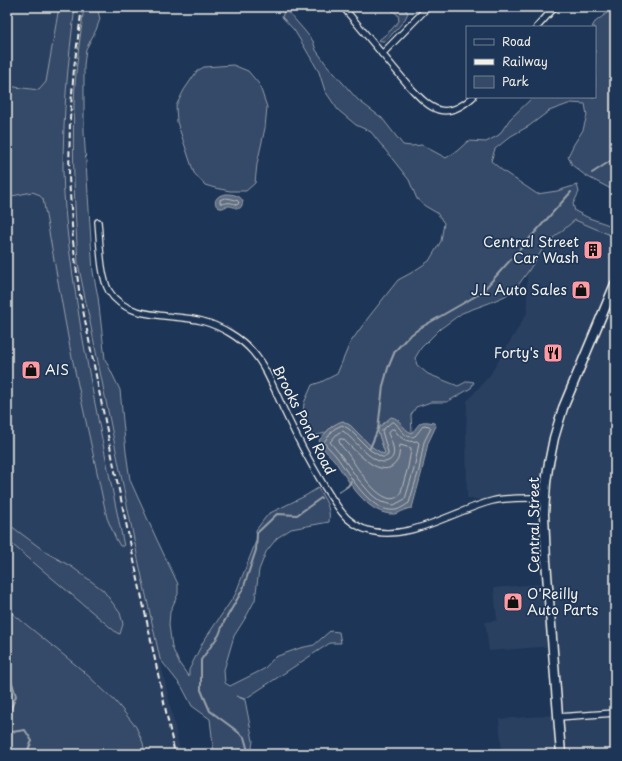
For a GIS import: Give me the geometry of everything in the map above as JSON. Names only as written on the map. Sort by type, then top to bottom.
[{"type":"main road","name":"Central Street","points":[[561,754],[546,561],[544,514],[548,468],[554,438],[563,408],[615,284]]},
{"type":"street","points":[[343,7],[414,91],[432,107],[440,110],[452,110],[463,105],[473,98]]},
{"type":"street","points":[[382,54],[428,7]]},
{"type":"street","points":[[538,26],[555,7]]},
{"type":"street","name":"Brooks Pond Road","points":[[98,222],[104,281],[115,299],[122,305],[136,311],[200,321],[217,326],[231,334],[253,352],[262,366],[294,433],[325,487],[347,519],[357,526],[367,530],[390,534],[420,527],[492,501],[512,498],[545,498]]},
{"type":"street","points":[[558,717],[615,713]]},
{"type":"shaded area","points":[[7,7],[84,7],[79,48],[75,215],[78,263],[138,559],[181,754],[145,754],[143,743],[116,702],[82,670],[7,609]]},
{"type":"shaded area","points":[[575,220],[615,237],[615,601],[610,602],[615,657],[608,661],[615,754],[502,754],[499,719],[557,715],[553,646],[489,651],[485,622],[497,620],[494,588],[548,583],[545,498],[492,501],[467,498],[467,401],[490,375],[527,313],[527,273],[546,244]]},
{"type":"green space","points":[[59,7],[75,7],[66,88],[63,150],[65,210],[69,250],[86,356],[124,546],[120,546],[107,518],[70,348],[43,199],[38,194],[32,192],[7,197],[7,86],[39,90],[46,82]]},
{"type":"green space","points":[[84,7],[97,7],[100,19],[86,49],[84,65],[84,132],[93,272],[98,297],[105,359],[120,390],[130,480],[178,584],[178,594],[170,612],[169,625],[172,647],[179,663],[189,677],[189,670],[203,642],[235,595],[257,538],[256,530],[268,514],[318,488],[325,500],[329,512],[329,522],[291,529],[277,538],[266,552],[259,570],[255,600],[234,636],[224,670],[225,683],[230,686],[264,669],[275,657],[300,648],[314,645],[330,631],[339,632],[341,643],[330,643],[245,699],[236,696],[245,700],[253,741],[251,754],[214,754],[210,719],[192,706],[182,687],[160,659],[138,559],[78,263],[73,124],[75,80]]},
{"type":"green space","points":[[388,7],[404,7],[408,13],[404,21],[386,41],[381,41],[379,40],[399,21],[398,15]]},
{"type":"green space","points":[[615,7],[615,191],[586,176],[572,165],[568,156],[583,130],[587,115],[585,104],[571,103],[549,111],[529,126],[511,136],[495,149],[491,161],[537,194],[557,191],[577,185],[579,192],[573,204],[575,211],[589,218],[615,227],[615,237],[575,220],[546,244],[516,288],[505,296],[462,313],[440,329],[421,348],[415,358],[417,365],[428,374],[458,386],[468,381],[474,382],[471,388],[447,402],[431,402],[416,407],[411,415],[412,433],[397,420],[391,418],[377,429],[385,453],[383,454],[372,447],[351,426],[343,421],[332,426],[325,433],[314,436],[306,431],[302,423],[304,403],[312,385],[337,374],[350,343],[398,280],[429,261],[441,241],[444,223],[437,213],[417,199],[409,180],[371,132],[356,125],[338,110],[325,91],[319,72],[302,43],[294,30],[282,17],[284,11],[290,14],[313,41],[316,50],[326,64],[358,100],[382,118],[403,145],[422,145],[446,158],[468,141],[486,142],[499,135],[510,119],[532,98],[596,98],[596,26],[593,26],[595,22]]},
{"type":"green space","points":[[233,65],[248,71],[259,84],[267,107],[265,128],[257,164],[255,183],[246,191],[230,191],[205,185],[194,173],[177,122],[176,106],[184,90],[197,71],[204,67]]},
{"type":"green space","points":[[7,523],[47,553],[72,567],[103,590],[120,613],[123,624],[120,634],[7,540]]},
{"type":"green space","points":[[7,609],[82,670],[116,702],[136,727],[143,743],[145,754],[7,754]]},
{"type":"water","points":[[226,194],[240,197],[243,201],[241,207],[218,207],[216,204],[216,199],[219,196]]},
{"type":"water","points":[[391,417],[397,420],[412,433],[419,424],[423,422],[434,423],[436,426],[428,443],[412,508],[394,514],[385,513],[369,505],[356,491],[334,460],[323,449],[319,440],[333,426],[343,421],[351,426],[372,447],[383,454],[385,453],[377,429]]},
{"type":"waterway","points":[[592,173],[615,158]]},
{"type":"waterway","points":[[370,448],[378,429],[383,386],[395,351],[408,337],[420,328],[481,293],[571,192]]},
{"type":"waterway","points":[[339,492],[348,486],[351,481]]},
{"type":"waterway","points":[[246,754],[248,751],[244,737],[210,711],[201,690],[201,660],[219,635],[224,622],[243,589],[256,550],[257,533],[277,514],[297,515],[321,498]]},
{"type":"waterway","points":[[7,682],[12,683],[16,696],[7,719]]},
{"type":"waterway","points":[[7,727],[12,732],[25,730],[32,741],[26,754]]},
{"type":"railway","points":[[82,7],[74,68],[70,119],[69,177],[73,241],[79,290],[115,471],[175,754]]},
{"type":"place","name":"Central Street Car Wash","points":[[593,250]]},
{"type":"place","name":"J.L Auto Sales","points":[[581,290]]},
{"type":"place","name":"Forty's","points":[[553,353]]},
{"type":"place","name":"AIS","points":[[31,370]]},
{"type":"place","name":"O'Reilly Auto Parts","points":[[513,602]]}]
